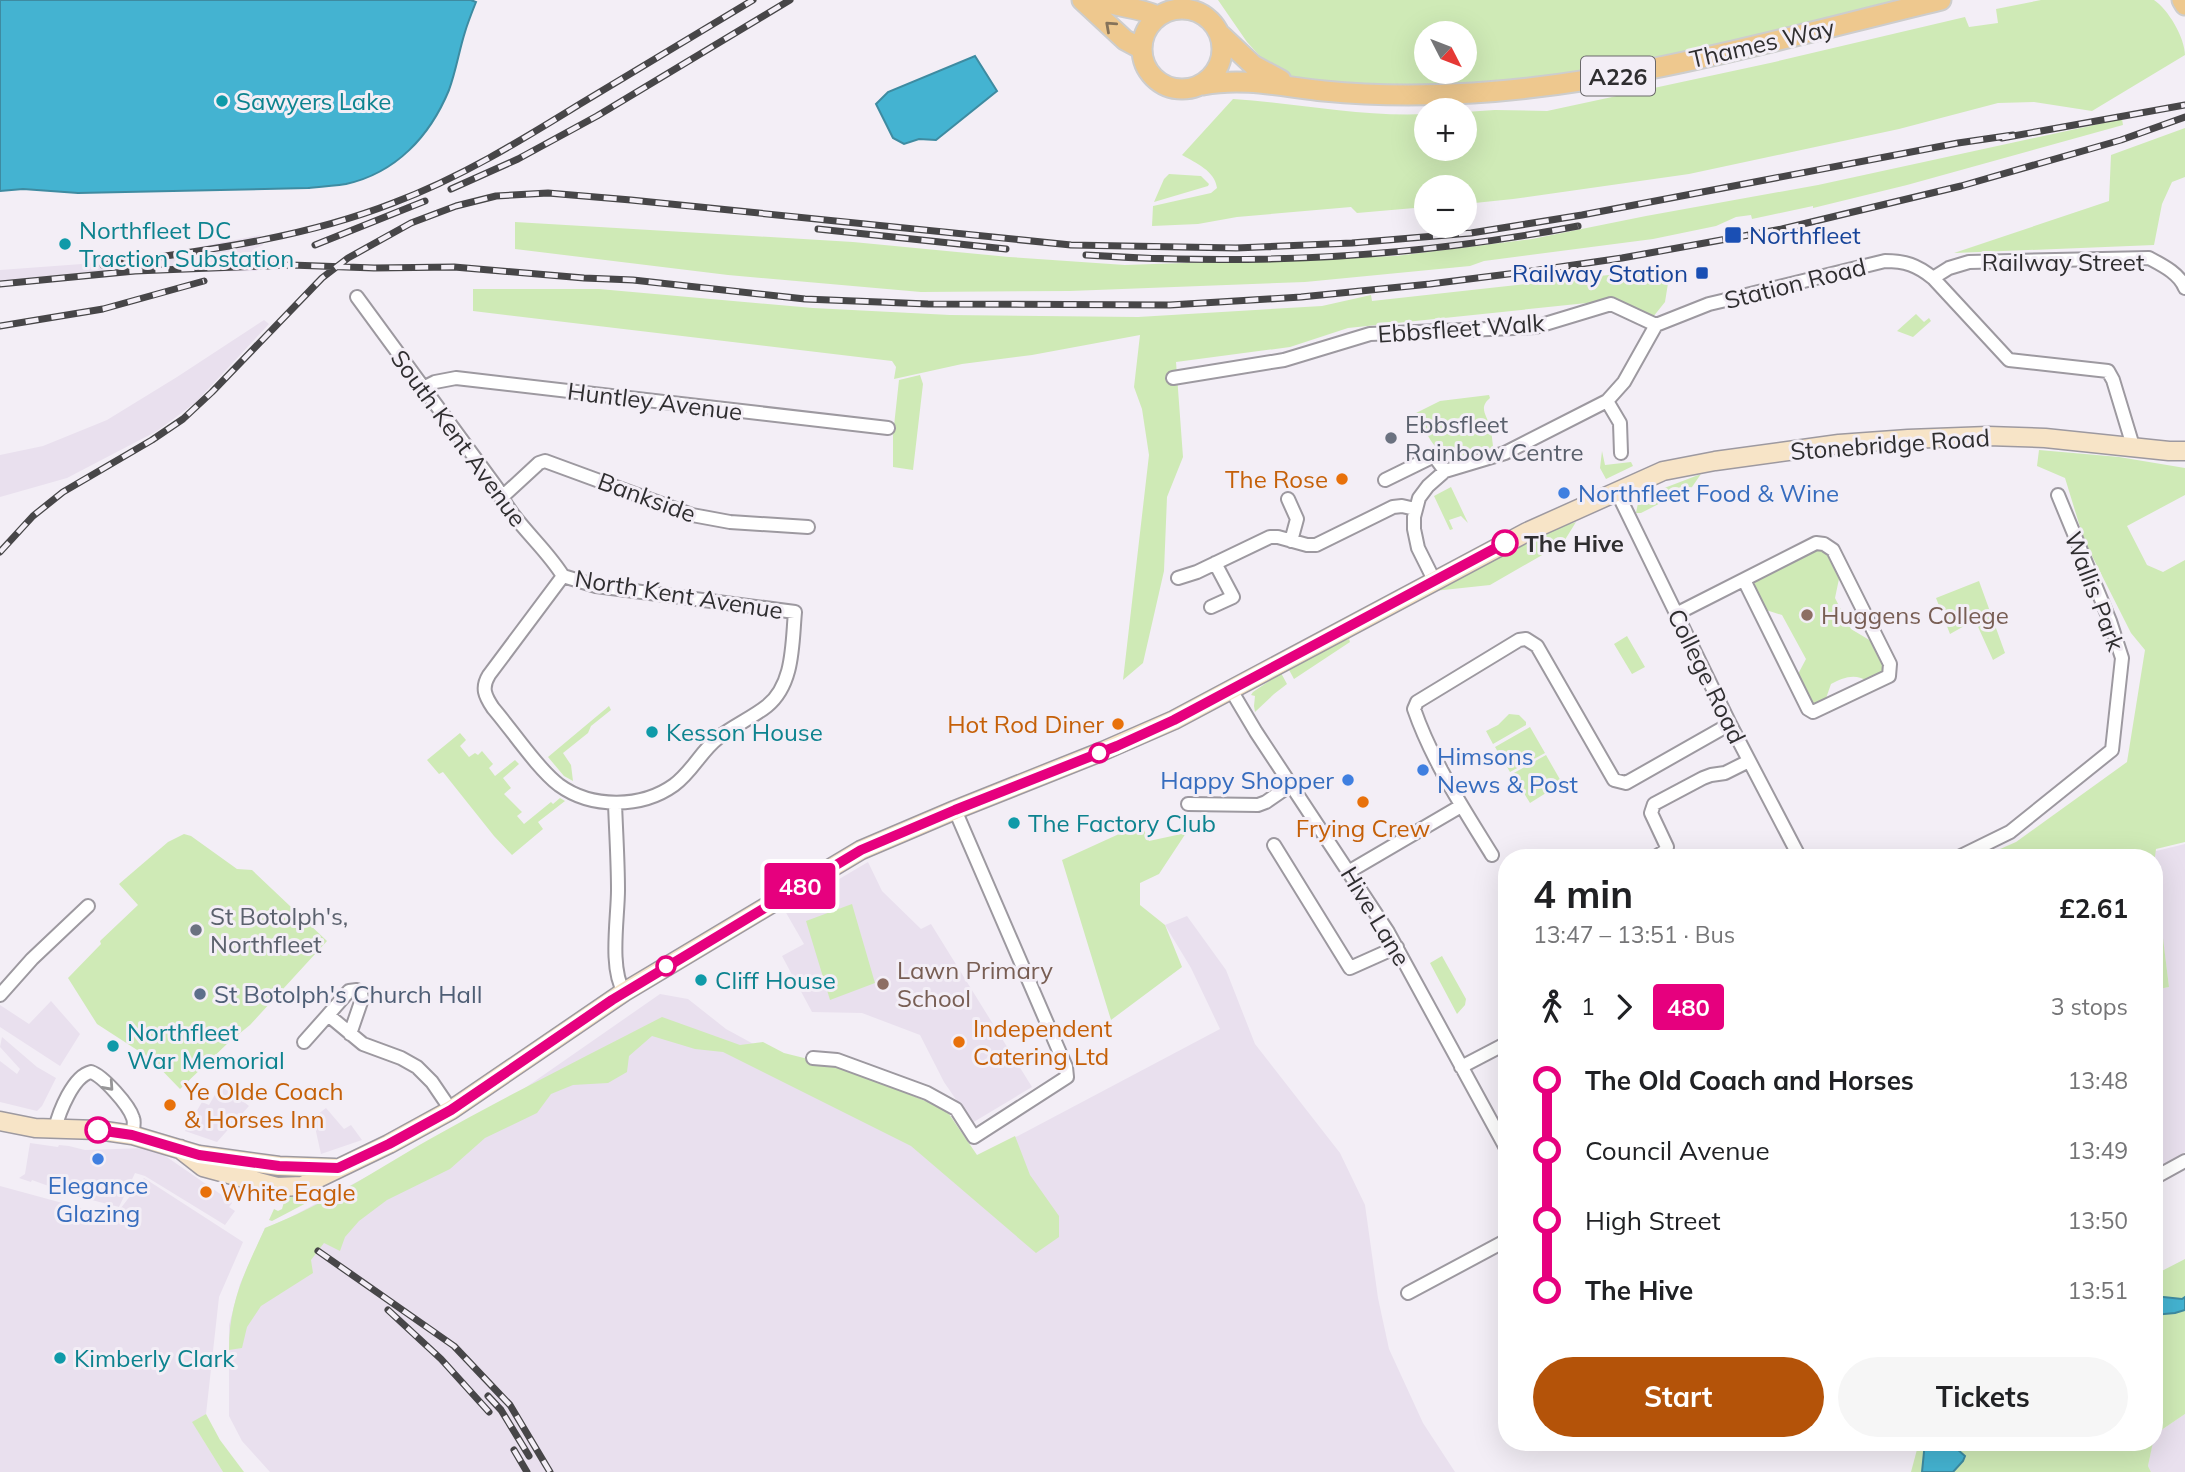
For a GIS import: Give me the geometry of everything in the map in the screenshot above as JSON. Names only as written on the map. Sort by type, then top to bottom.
[{"type":"main road","points":[[1082,0],[1125,40],[1140,48]]},
{"type":"main road","points":[[1098,0],[1147,11],[1157,16]]},
{"type":"main road","name":"Thames Way","points":[[1203,85],[1240,81],[1364,93],[1511,91],[1653,69],[1941,0]]},
{"type":"main road","points":[[2182,0],[2185,5]]},
{"type":"main road","points":[[1180,8],[1197,12],[1213,22],[1221,35],[1221,61],[1216,71],[1203,85],[1183,89],[1162,84],[1150,73],[1140,48],[1147,26],[1169,9],[1180,8]]},
{"type":"main road","name":"Thames Way","points":[[1221,35],[1253,65],[1289,86]]},
{"type":"main road","name":"Stonebridge Road","points":[[180,1149],[203,1167],[277,1187],[302,1186],[389,1144],[451,1110],[624,992],[861,850],[1130,740],[1231,690],[1527,532],[1663,471],[1839,444],[1988,436],[2045,438],[2180,453]]},
{"type":"main road","points":[[0,1121],[36,1128],[98,1130],[132,1135],[199,1155],[279,1166],[338,1168]]},
{"type":"street","name":"Railway Street","points":[[1933,278],[1949,268],[1969,262],[2149,258],[2166,267],[2183,282],[2185,288]]},
{"type":"street","name":"Station Road","points":[[1656,325],[1709,304],[1885,261],[1903,261],[1920,267],[1933,278],[2009,360],[2109,372],[2133,446]]},
{"type":"street","name":"South Kent Avenue","points":[[357,297],[497,488],[511,515],[547,552],[563,576]]},
{"type":"street","name":"Ebbsfleet Walk","points":[[1173,378],[1284,360],[1370,334],[1535,327],[1611,304],[1656,325]]},
{"type":"street","points":[[1434,580],[1415,539],[1413,523],[1415,509],[1423,491],[1445,471],[1501,454],[1607,401],[1622,386],[1656,325]]},
{"type":"street","name":"Huntley Avenue","points":[[424,388],[445,379],[468,379],[888,428]]},
{"type":"street","points":[[1607,401],[1620,422],[1621,453]]},
{"type":"street","points":[[1385,480],[1434,456],[1445,471]]},
{"type":"street","name":"Bankside","points":[[501,498],[539,463],[545,461],[692,515],[730,523],[808,527]]},
{"type":"street","name":"College Road","points":[[1617,492],[1730,724],[1795,849]]},
{"type":"street","name":"Wallis Park","points":[[1975,849],[2010,832],[2112,750],[2122,658],[2110,621],[2059,495]]},
{"type":"street","points":[[1288,499],[1297,519],[1291,541]]},
{"type":"street","points":[[1178,578],[1197,572],[1270,537],[1316,545],[1393,507],[1415,509]]},
{"type":"street","points":[[1676,614],[1816,543],[1824,544],[1833,550],[1890,664],[1889,676],[1812,712],[1808,709],[1744,580]]},
{"type":"street","points":[[1211,607],[1233,597],[1215,563]]},
{"type":"street","points":[[563,576],[487,678],[484,685],[485,694],[558,784],[595,801],[615,803],[617,971],[624,992]]},
{"type":"street","name":"North Kent Avenue","points":[[563,576],[596,586],[795,612],[788,673],[782,689],[771,702],[719,738],[672,786],[649,797],[615,803]]},
{"type":"street","points":[[1492,855],[1461,806],[1422,733],[1414,709],[1417,702],[1519,640],[1526,639],[1537,646],[1614,780],[1626,783],[1730,724]]},
{"type":"street","name":"Hive Lane","points":[[1231,690],[1397,947],[1498,1134]]},
{"type":"street","points":[[1666,849],[1651,813],[1653,805],[1710,775],[1725,773],[1749,761]]},
{"type":"street","points":[[1188,804],[1258,804],[1266,802],[1292,784]]},
{"type":"street","points":[[1350,872],[1461,806]]},
{"type":"street","points":[[813,1058],[837,1060],[927,1093],[956,1109],[974,1138],[1068,1076],[1068,1070],[955,810]]},
{"type":"street","points":[[1274,845],[1350,968],[1397,947]]},
{"type":"street","points":[[0,995],[32,959],[88,906]]},
{"type":"street","points":[[304,1042],[349,991],[357,990],[362,999],[349,1034]]},
{"type":"street","points":[[328,1014],[363,1044],[417,1067],[432,1082],[451,1110]]},
{"type":"street","points":[[1461,1067],[1498,1047]]},
{"type":"street","points":[[55,1129],[59,1113],[75,1085],[83,1075],[91,1072],[105,1082],[130,1111],[134,1121],[132,1135]]},
{"type":"street","points":[[2163,1173],[2185,1161]]},
{"type":"street","points":[[1408,1293],[1498,1245]]},
{"type":"shaded area","points":[[260,235],[263,245],[254,249],[263,251],[257,271],[150,273],[0,287],[0,270],[82,264],[188,249]]},
{"type":"shaded area","points":[[264,320],[269,324],[195,403],[157,431],[67,478],[0,497],[0,455],[43,446],[107,420]]},
{"type":"shaded area","points":[[2185,844],[2185,1152],[2163,1165],[2163,988],[2169,987],[2163,939],[2163,849]]},
{"type":"shaded area","name":"Lawn Primary School","points":[[868,862],[882,891],[921,929],[931,924],[1032,1087],[972,1123],[944,1082],[920,1035],[862,1013],[812,1012],[782,956],[804,944],[785,911]]},
{"type":"shaded area","points":[[1187,916],[1226,970],[1255,1044],[1340,1153],[1365,1205],[1378,1298],[1389,1349],[1423,1423],[1455,1472],[270,1472],[242,1441],[229,1416],[229,1325],[240,1284],[265,1228],[287,1219],[496,1108],[660,994],[688,999],[726,1029],[777,1057],[978,1157],[1220,1029],[1191,968],[1165,925]]},
{"type":"shaded area","points":[[51,1001],[80,1034],[60,1066],[0,1027],[0,1005],[29,1024]]},
{"type":"shaded area","points":[[2,1037],[37,1067],[56,1078],[37,1111],[0,1102],[0,1061],[17,1074],[20,1069],[0,1047]]},
{"type":"shaded area","points":[[220,1086],[249,1106],[217,1142],[185,1131],[202,1102],[209,1105]]},
{"type":"shaded area","points":[[326,1108],[344,1129],[351,1125],[362,1140],[321,1154],[313,1118]]},
{"type":"shaded area","points":[[30,1143],[85,1150],[146,1148],[161,1153],[229,1200],[232,1203],[229,1207],[235,1211],[225,1225],[145,1176],[135,1173],[119,1207],[76,1196],[32,1180],[31,1182],[19,1178],[25,1174]]},
{"type":"shaded area","points":[[144,1178],[243,1242],[219,1297],[206,1414],[193,1423],[223,1472],[0,1472],[0,1186],[114,1217]]},
{"type":"shaded area","points":[[2185,1414],[2185,1472],[2151,1472],[2148,1466],[2151,1451],[2163,1451],[2163,1429]]},
{"type":"green space","points":[[1218,0],[1907,0],[1661,59],[1500,84],[1372,87],[1303,81],[1280,74],[1256,59],[1259,55]]},
{"type":"green space","points":[[2041,0],[2154,0],[2175,24],[2185,55],[2092,111],[2034,102],[1998,103],[1899,129],[1689,174],[1477,203],[1477,175],[1414,175],[1414,208],[1357,213],[1351,207],[1237,217],[1198,224],[1152,226],[1153,206],[1211,193],[1217,188],[1209,172],[1182,155],[1233,99],[1354,112],[1414,114],[1414,161],[1477,161],[1477,111],[1547,111],[1965,17],[1969,27],[1998,23],[1996,9]]},
{"type":"green space","points":[[2122,119],[2123,125],[1813,208],[1752,219],[1751,215],[1736,217],[1716,226],[1653,239],[1484,261],[1470,266],[1305,282],[1070,291],[921,292],[728,275],[515,249],[515,222],[853,242],[1125,265],[1396,256],[1532,239],[1818,185]]},
{"type":"green space","points":[[2185,128],[2185,177],[2172,182],[2162,204],[2154,245],[1954,253],[2109,201],[2111,155]]},
{"type":"green space","points":[[1169,174],[1201,176],[1209,184],[1154,202]]},
{"type":"green space","points":[[1659,268],[1661,278],[1669,277],[1665,302],[1653,317],[1616,300],[1348,328],[1290,347],[1176,362],[1183,457],[1167,497],[1164,571],[1143,663],[1123,680],[1149,455],[1142,409],[1134,387],[1140,335],[1032,355],[962,364],[894,379],[896,367],[892,361],[473,311],[473,289],[599,289],[813,308],[950,315],[1138,317],[1322,306],[1371,295],[1372,301]]},
{"type":"green space","points":[[1916,314],[1924,322],[1929,318],[1931,321],[1913,337],[1897,331]]},
{"type":"green space","points":[[920,375],[923,384],[913,470],[893,467],[893,435],[899,380]]},
{"type":"green space","points":[[1489,395],[1484,412],[1491,429],[1493,446],[1478,453],[1459,456],[1442,452],[1431,440],[1416,413],[1440,401]]},
{"type":"green space","points":[[2039,450],[2119,457],[2185,468],[2185,495],[2127,526],[2147,565],[2163,572],[2185,560],[2185,842],[2156,849],[2000,849],[2016,842],[2127,762],[2145,650],[2131,633],[2084,540],[2065,478],[2037,466]]},
{"type":"green space","points":[[1602,451],[1605,465],[1631,462],[1633,466],[1606,479],[1600,468]]},
{"type":"green space","points":[[1701,474],[1692,487],[1641,513],[1636,513],[1638,503],[1646,495]]},
{"type":"green space","points":[[1451,487],[1468,523],[1461,516],[1449,520],[1453,529],[1450,530],[1434,496]]},
{"type":"green space","points":[[1569,522],[1576,522],[1563,543],[1490,585],[1434,591]]},
{"type":"green space","points":[[1814,547],[1824,549],[1830,554],[1840,574],[1835,598],[1851,629],[1871,641],[1884,663],[1882,675],[1869,682],[1850,677],[1831,684],[1824,704],[1818,706],[1809,702],[1797,676],[1806,659],[1782,615],[1766,610],[1752,583],[1755,577]]},
{"type":"green space","points":[[1979,581],[2005,653],[1993,660],[1975,620],[1950,634],[1936,598]]},
{"type":"green space","points":[[1627,636],[1645,667],[1632,674],[1614,644]]},
{"type":"green space","points":[[1349,639],[1350,642],[1294,679],[1288,668],[1324,648]]},
{"type":"green space","points":[[1281,673],[1287,684],[1255,712],[1255,696],[1251,695],[1253,692]]},
{"type":"green space","points":[[609,706],[611,710],[563,753],[571,765],[573,781],[564,776],[548,757]]},
{"type":"green space","points":[[1509,714],[1519,715],[1526,725],[1493,744],[1486,731],[1498,725]]},
{"type":"green space","points":[[1530,727],[1545,753],[1510,772],[1495,747]]},
{"type":"green space","points":[[460,733],[466,740],[460,746],[469,757],[482,751],[493,764],[489,768],[495,776],[515,760],[519,764],[503,778],[511,788],[504,794],[522,812],[517,816],[524,824],[551,802],[553,804],[560,798],[565,801],[538,822],[543,829],[512,855],[443,772],[439,774],[427,760]]},
{"type":"green space","points":[[1546,755],[1562,783],[1530,803],[1512,774]]},
{"type":"green space","points":[[1141,824],[1149,841],[1186,833],[1159,874],[1140,883],[1140,905],[1165,925],[1182,967],[1111,1020],[1062,860]]},
{"type":"green space","points":[[184,834],[191,836],[237,869],[252,870],[327,941],[250,1025],[180,1089],[151,1059],[97,1024],[68,978],[101,944],[100,941],[138,905],[119,884],[168,842]]},
{"type":"green space","points":[[852,904],[875,983],[830,1000],[806,921]]},
{"type":"green space","points":[[2163,938],[2169,987],[2163,988]]},
{"type":"green space","points":[[1442,956],[1466,999],[1465,1005],[1457,1014],[1430,963]]},
{"type":"green space","points":[[662,1017],[740,1045],[763,1042],[784,1053],[848,1069],[935,1105],[949,1114],[977,1155],[1015,1136],[1030,1175],[1059,1216],[1059,1237],[1036,1253],[911,1146],[723,1052],[695,1049],[652,1036],[629,1056],[627,1072],[608,1083],[573,1085],[551,1094],[537,1113],[485,1138],[450,1169],[387,1200],[359,1221],[345,1237],[340,1251],[324,1243],[311,1260],[313,1273],[261,1306],[247,1327],[242,1348],[229,1350],[235,1301],[265,1228],[329,1198],[459,1123]]},
{"type":"green space","points":[[312,1195],[312,1200],[272,1221],[269,1220],[274,1209],[282,1209],[282,1198]]},
{"type":"green space","points":[[2185,1259],[2185,1414],[2163,1429],[2163,1270]]},
{"type":"green space","points":[[206,1414],[220,1440],[244,1472],[223,1472],[192,1422]]},
{"type":"green space","points":[[1917,1451],[2151,1451],[2148,1466],[2151,1472],[1911,1472]]},
{"type":"water","name":"Sawyers Lake","points":[[0,0],[476,2],[449,90],[441,107],[432,123],[409,150],[381,171],[346,184],[308,188],[78,193],[23,189],[0,191]]},
{"type":"water","points":[[975,56],[997,91],[936,140],[919,139],[904,144],[893,138],[876,104],[888,92]]},
{"type":"water","points":[[2163,1297],[2185,1297],[2185,1310],[2163,1314]]},
{"type":"water","points":[[1924,1451],[1959,1451],[1965,1456],[1953,1472],[1922,1472]]},
{"type":"railway","points":[[103,265],[287,235],[358,215],[418,193],[512,145],[753,0]]},
{"type":"railway","points":[[451,189],[518,159],[597,116],[790,0]]},
{"type":"railway","points":[[2002,138],[2185,105]]},
{"type":"railway","points":[[0,284],[135,271],[291,265],[454,267],[633,280],[805,299],[928,304],[1170,305],[1301,297],[1532,271],[1782,229],[1961,186],[2121,140],[2185,117]]},
{"type":"railway","points":[[0,552],[33,516],[63,492],[183,419],[322,278],[348,258],[411,223],[456,206],[496,196],[548,193],[631,200],[1071,245],[1236,248],[1352,243],[1471,233],[2013,135]]},
{"type":"railway","points":[[315,245],[425,201]]},
{"type":"railway","points":[[1086,255],[1209,259],[1333,256],[1456,245],[1578,226]]},
{"type":"railway","points":[[818,229],[1006,249]]},
{"type":"railway","points":[[0,326],[103,309],[204,281]]},
{"type":"railway","points":[[318,1251],[454,1346],[510,1405],[550,1472]]},
{"type":"railway","points":[[388,1310],[441,1359],[489,1412]]},
{"type":"railway","points":[[488,1396],[501,1410],[529,1456]]},
{"type":"railway","points":[[514,1450],[527,1472]]},
{"type":"bus line","name":"480","points":[[98,1130],[157,1141],[199,1155],[279,1166],[338,1168],[451,1110],[600,1007],[861,850],[1117,746],[1174,720],[1505,543]]},
{"type":"place","name":"Sawyers Lake","points":[[222,101]]},
{"type":"place","name":"Northfleet","points":[[1733,235]]},
{"type":"place","name":"Northfleet DC Traction Substation","points":[[65,244]]},
{"type":"place","name":"Railway Station","points":[[1702,273]]},
{"type":"place","name":"Ebbsfleet Rainbow Centre","points":[[1391,438]]},
{"type":"place","name":"The Rose","points":[[1342,479]]},
{"type":"place","name":"Northfleet Food & Wine","points":[[1564,493]]},
{"type":"place","name":"The Hive","points":[[1505,543]]},
{"type":"place","name":"Huggens College","points":[[1807,615]]},
{"type":"place","name":"Hot Rod Diner","points":[[1118,724]]},
{"type":"place","name":"Kesson House","points":[[652,732]]},
{"type":"place","name":"Himsons News & Post","points":[[1423,770]]},
{"type":"place","name":"Happy Shopper","points":[[1348,780]]},
{"type":"place","name":"Frying Crew","points":[[1363,802]]},
{"type":"place","name":"The Factory Club","points":[[1014,823]]},
{"type":"place","name":"St Botolph's, Northfleet","points":[[196,930]]},
{"type":"place","name":"Cliff House","points":[[701,980]]},
{"type":"place","name":"Lawn Primary School","points":[[883,984]]},
{"type":"place","name":"St Botolph's Church Hall","points":[[200,994]]},
{"type":"place","name":"Independent Catering Ltd","points":[[959,1042]]},
{"type":"place","name":"Northfleet War Memorial","points":[[113,1046]]},
{"type":"place","name":"Ye Olde Coach & Horses Inn","points":[[170,1105]]},
{"type":"place","name":"Elegance Glazing","points":[[98,1159]]},
{"type":"place","name":"White Eagle","points":[[206,1192]]},
{"type":"place","name":"Kimberly Clark","points":[[60,1358]]}]
